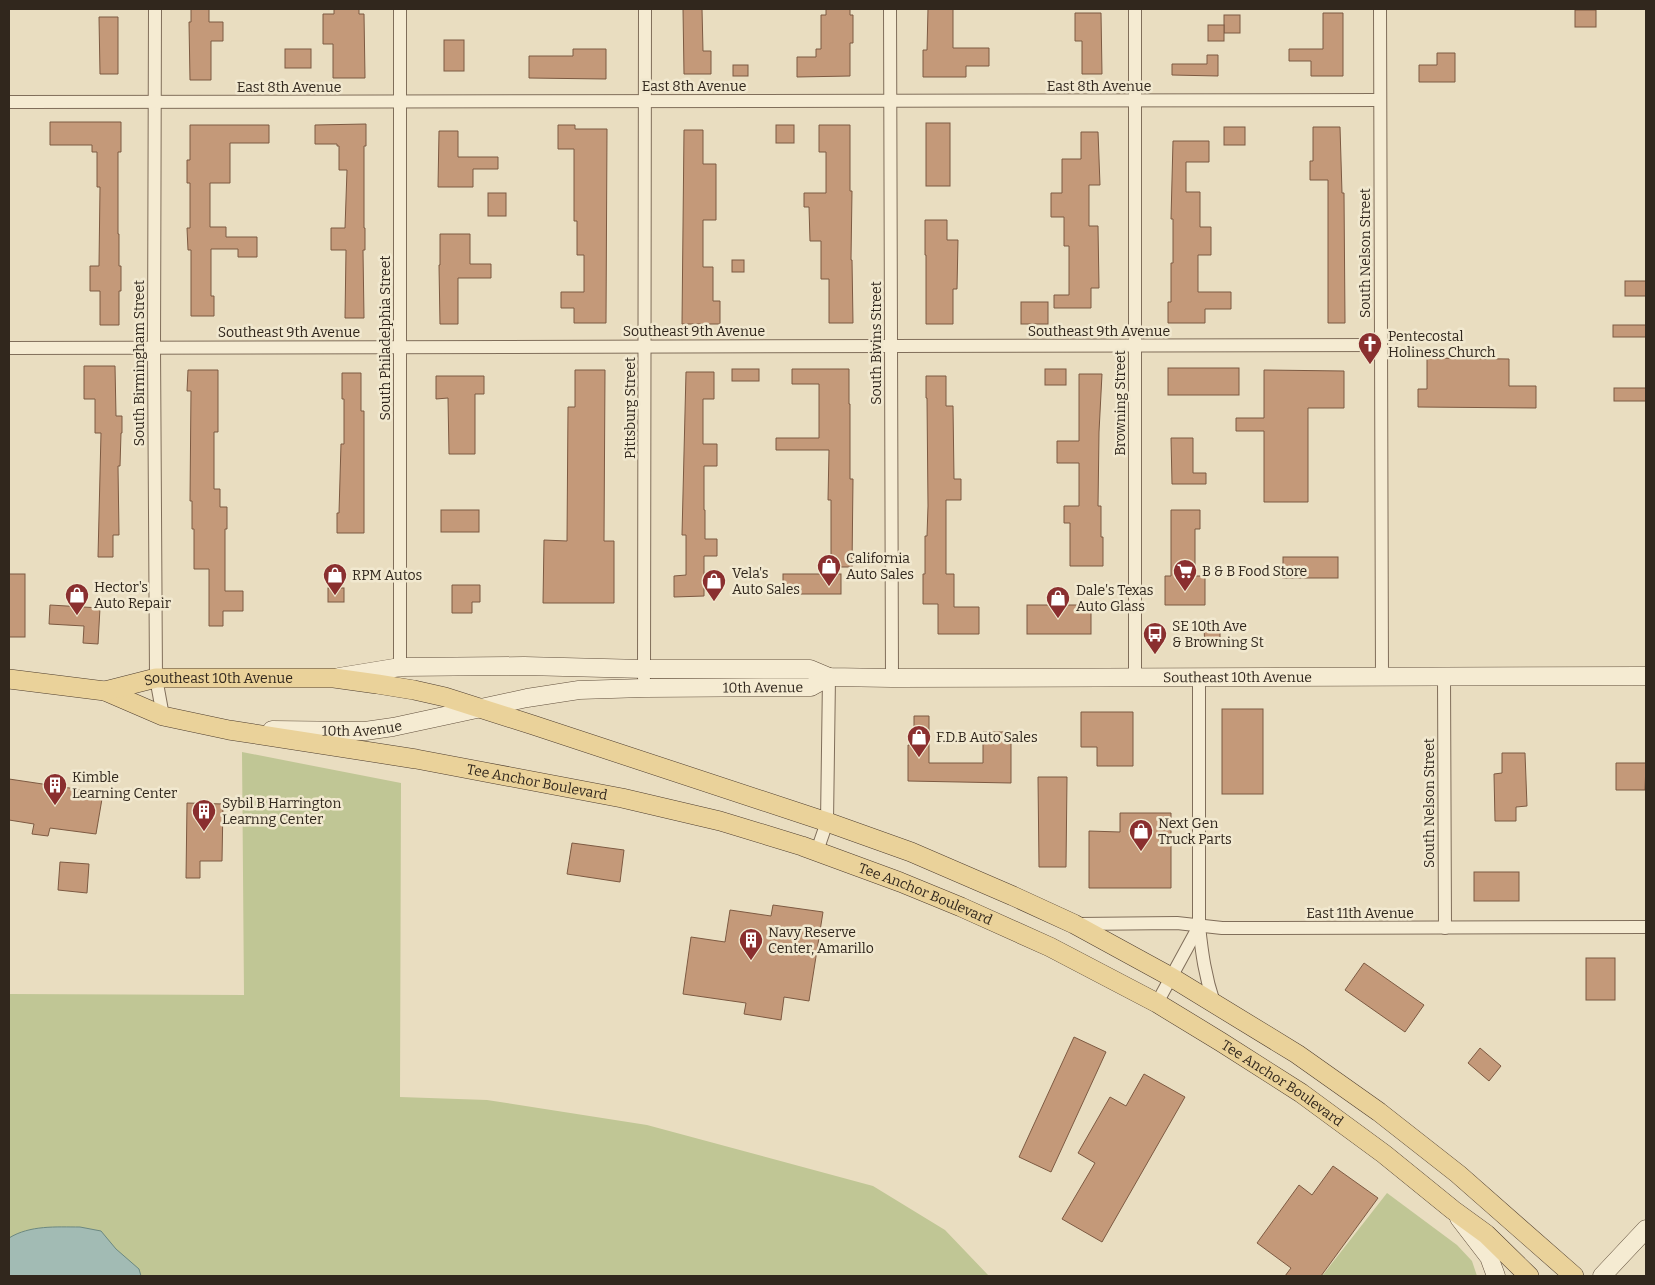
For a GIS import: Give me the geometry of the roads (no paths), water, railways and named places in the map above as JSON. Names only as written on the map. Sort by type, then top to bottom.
[{"type":"main road","name":"10th Avenue","points":[[334,678],[400,667],[524,666],[644,669],[810,669],[829,677]]},
{"type":"main road","name":"Southeast 10th Avenue","points":[[829,677],[1646,676]]},
{"type":"main road","name":"10th Avenue","points":[[229,730],[365,731],[393,727],[544,695],[579,690],[811,687],[829,677]]},
{"type":"main road","name":"Southeast 10th Avenue","points":[[105,692],[156,678],[334,678]]},
{"type":"main road","points":[[334,678],[414,690],[444,697],[827,822],[910,852],[1074,924],[1171,977],[1297,1054],[1378,1112],[1458,1174],[1574,1276]]},
{"type":"main road","name":"Southeast 10th Avenue","points":[[9,679],[105,692],[163,716],[229,730]]},
{"type":"main road","name":"Tee Anchor Boulevard","points":[[229,730],[416,759],[613,796],[720,821],[817,851],[916,888],[1050,947],[1156,1003],[1221,1042],[1301,1093],[1384,1154],[1486,1234],[1529,1276]]},
{"type":"main road","points":[[1453,1210],[1489,1257],[1496,1276]]},
{"type":"main road","points":[[1602,1276],[1646,1229]]},
{"type":"street","name":"South Birmingham Street","points":[[155,9],[154,348],[156,678],[163,716]]},
{"type":"street","name":"South Philadelphia Street","points":[[400,9],[400,667]]},
{"type":"street","name":"Pittsburg Street","points":[[644,688],[645,9]]},
{"type":"street","name":"South Bivins Street","points":[[890,9],[892,678]]},
{"type":"street","name":"Browning Street","points":[[1135,9],[1135,677]]},
{"type":"street","name":"South Nelson Street","points":[[1380,9],[1382,677]]},
{"type":"street","name":"East 8th Avenue","points":[[9,102],[1380,100]]},
{"type":"street","name":"Southeast 9th Avenue","points":[[9,348],[1380,345]]},
{"type":"street","points":[[817,851],[827,822],[829,677]]},
{"type":"street","points":[[1199,677],[1199,926],[1206,980],[1214,1003]]},
{"type":"street","name":"South Nelson Street","points":[[1444,677],[1445,928]]},
{"type":"street","name":"East 11th Avenue","points":[[1074,924],[1177,923],[1222,928],[1646,927]]},
{"type":"street","points":[[1156,1003],[1199,926]]},
{"type":"water","points":[[80,1227],[101,1231],[116,1249],[139,1269],[141,1276],[9,1276],[9,1238],[34,1229]]},
{"type":"place","name":"Pentecostal Holiness Church","points":[[1370,365]]},
{"type":"place","name":"California Auto Sales","points":[[829,587]]},
{"type":"place","name":"B & B Food Store","points":[[1185,592]]},
{"type":"place","name":"RPM Autos","points":[[335,596]]},
{"type":"place","name":"Vela's Auto Sales","points":[[714,602]]},
{"type":"place","name":"Hector's Auto Repair","points":[[77,616]]},
{"type":"place","name":"Dale's Texas Auto Glass","points":[[1058,619]]},
{"type":"place","name":"SE 10th Ave & Browning St","points":[[1155,655]]},
{"type":"place","name":"F.D.B Auto Sales","points":[[919,758]]},
{"type":"place","name":"Kimble Learning Center","points":[[55,806]]},
{"type":"place","name":"Sybil B Harrington Learnng Center","points":[[204,832]]},
{"type":"place","name":"Next Gen Truck Parts","points":[[1141,852]]},
{"type":"place","name":"Navy Reserve Center, Amarillo","points":[[751,961]]}]
